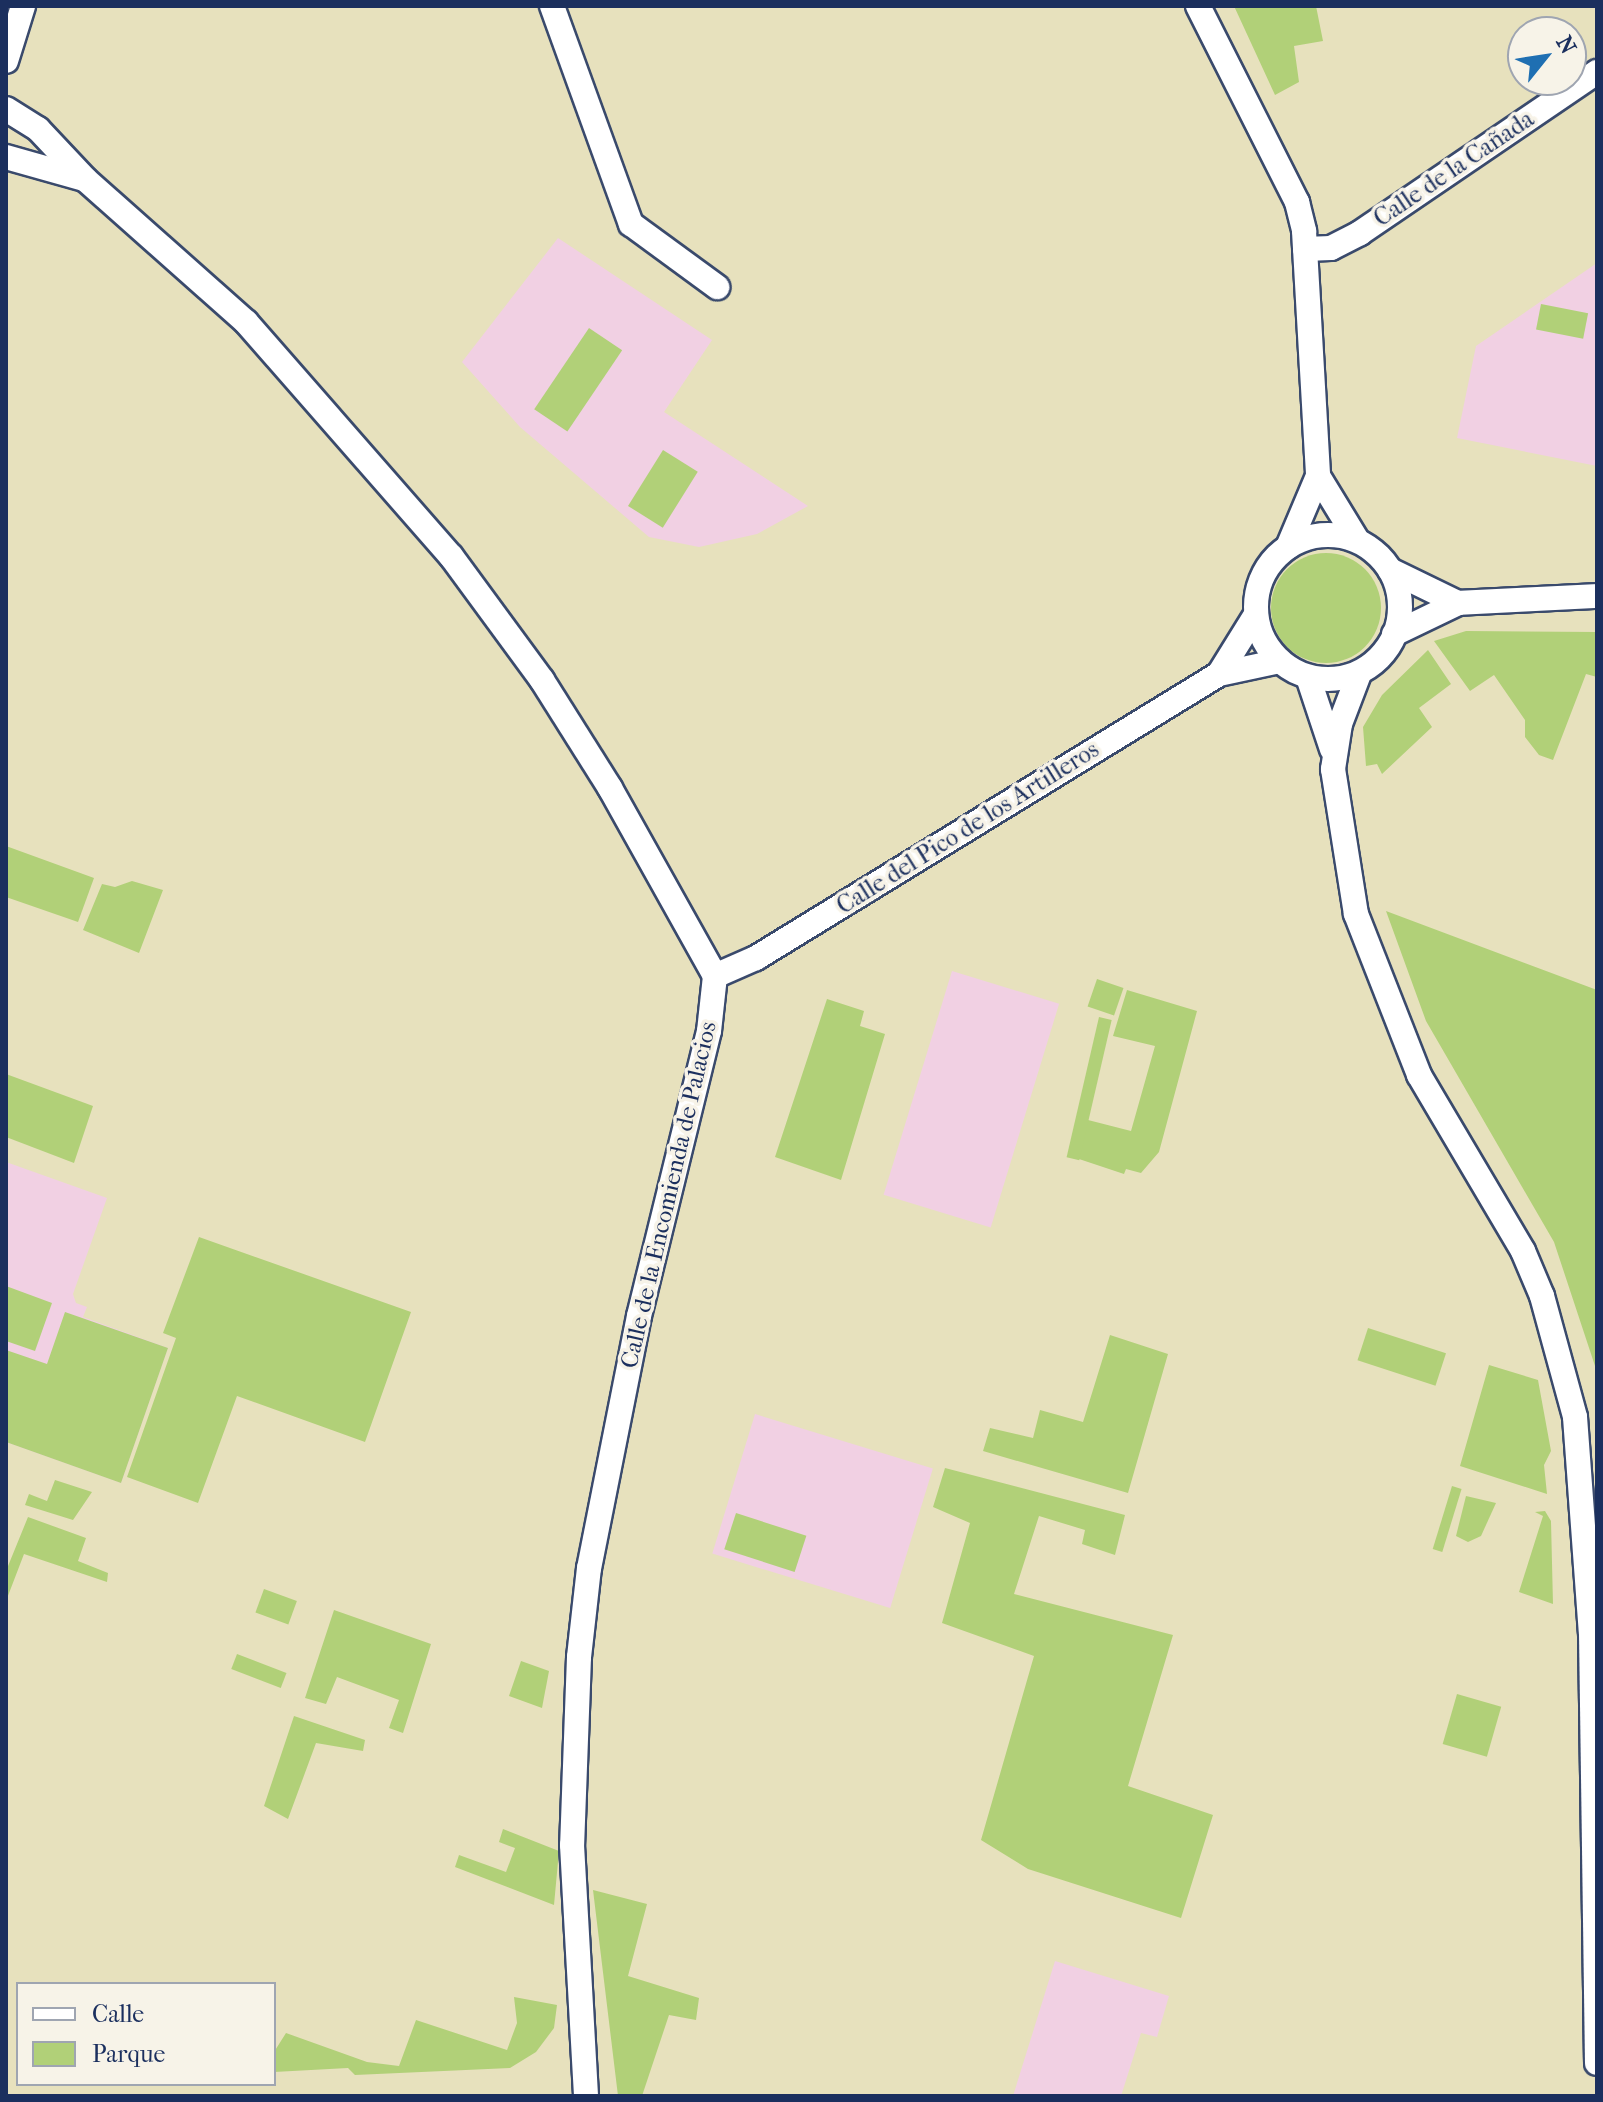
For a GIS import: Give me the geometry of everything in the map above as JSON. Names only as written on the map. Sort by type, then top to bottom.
[{"type":"street","points":[[6,61],[23,6]]},
{"type":"street","points":[[552,6],[631,224],[717,287]]},
{"type":"street","points":[[1198,6],[1297,202],[1305,249],[1318,476],[1288,547],[1261,579],[1255,616],[1280,661],[1308,677],[1325,681],[1359,674],[1387,649],[1394,634],[1400,602],[1390,570]]},
{"type":"street","name":"Calle de la Cañada","points":[[1305,249],[1331,248],[1360,233],[1597,72]]},
{"type":"street","points":[[6,109],[38,129],[86,180],[246,322],[451,556],[557,704],[715,976]]},
{"type":"street","points":[[6,157],[86,180]]},
{"type":"street","points":[[1318,476],[1357,540],[1390,570],[1458,603]]},
{"type":"street","points":[[1288,547],[1321,535],[1357,540]]},
{"type":"street","points":[[1394,634],[1458,603],[1597,596]]},
{"type":"street","name":"Calle del Pico de los Artilleros","points":[[1219,674],[1255,616]]},
{"type":"street","name":"Calle del Pico de los Artilleros","points":[[715,976],[756,958],[1219,674],[1280,661]]},
{"type":"street","points":[[1333,756],[1359,674]]},
{"type":"street","points":[[1308,677],[1333,756],[1339,831],[1369,958],[1419,1075],[1523,1251],[1542,1296],[1575,1417],[1591,1633],[1597,2063]]},
{"type":"street","name":"Calle de la Encomienda de Palacios","points":[[586,2096],[572,1845],[579,1657],[589,1568],[639,1316],[709,1031],[715,976]]},
{"type":"shaded area","points":[[558,238],[712,340],[664,412],[808,506],[757,534],[699,547],[649,537],[520,427],[462,362]]},
{"type":"shaded area","points":[[1597,263],[1597,466],[1457,438],[1476,346]]},
{"type":"shaded area","points":[[952,971],[1059,1004],[991,1228],[884,1195]]},
{"type":"shaded area","points":[[6,1162],[107,1198],[73,1294],[76,1303],[87,1307],[83,1317],[168,1348],[121,1483],[6,1442]]},
{"type":"shaded area","points":[[755,1414],[933,1468],[890,1608],[712,1554]]},
{"type":"shaded area","points":[[1055,1961],[1169,1996],[1157,2037],[1141,2033],[1121,2096],[1013,2096]]},
{"type":"green space","points":[[1234,6],[1316,6],[1323,41],[1294,46],[1299,82],[1275,95]]},
{"type":"green space","points":[[1541,304],[1588,313],[1583,339],[1536,330]]},
{"type":"green space","points":[[589,328],[622,350],[567,432],[534,409]]},
{"type":"green space","points":[[663,450],[698,472],[663,528],[628,506]]},
{"type":"green space","points":[[1326,553],[1347,557],[1365,569],[1377,587],[1381,608],[1377,629],[1365,647],[1347,659],[1326,663],[1305,659],[1287,647],[1275,629],[1271,608],[1275,587],[1287,569],[1305,557]]},
{"type":"green space","points":[[1466,631],[1597,632],[1597,677],[1586,674],[1553,760],[1539,755],[1525,737],[1525,720],[1494,675],[1470,691],[1434,641]]},
{"type":"green space","points":[[1428,650],[1451,684],[1419,708],[1432,727],[1382,774],[1377,764],[1366,766],[1363,727],[1382,695]]},
{"type":"green space","points":[[6,846],[94,878],[78,922],[6,897]]},
{"type":"green space","points":[[132,881],[163,890],[139,953],[83,930],[102,884],[115,887]]},
{"type":"green space","points":[[1386,911],[1597,990],[1597,1372],[1554,1242],[1426,1021]]},
{"type":"green space","points":[[1097,979],[1123,988],[1114,1016],[1088,1006]]},
{"type":"green space","points":[[1127,990],[1197,1011],[1159,1152],[1141,1173],[1126,1169],[1124,1174],[1073,1157],[1088,1120],[1131,1131],[1155,1046],[1113,1036]]},
{"type":"green space","points":[[827,999],[864,1011],[860,1026],[885,1034],[841,1180],[775,1157]]},
{"type":"green space","points":[[1099,1017],[1112,1020],[1079,1160],[1067,1157]]},
{"type":"green space","points":[[6,1074],[93,1106],[74,1163],[6,1137]]},
{"type":"green space","points":[[199,1237],[411,1312],[365,1442],[237,1396],[198,1503],[127,1477],[176,1338],[163,1333]]},
{"type":"green space","points":[[6,1286],[52,1303],[35,1351],[6,1341]]},
{"type":"green space","points":[[65,1312],[168,1348],[121,1483],[6,1442],[6,1350],[47,1364]]},
{"type":"green space","points":[[1368,1328],[1446,1353],[1435,1386],[1357,1360]]},
{"type":"green space","points":[[1110,1335],[1168,1354],[1128,1493],[983,1451],[990,1428],[1033,1438],[1040,1410],[1083,1422]]},
{"type":"green space","points":[[1489,1365],[1538,1380],[1551,1451],[1544,1465],[1547,1494],[1460,1466]]},
{"type":"green space","points":[[945,1468],[1125,1515],[1115,1555],[1082,1544],[1085,1530],[1039,1516],[1014,1594],[1173,1635],[1128,1786],[1213,1815],[1181,1918],[1028,1869],[981,1840],[1034,1656],[942,1623],[970,1523],[933,1507]]},
{"type":"green space","points":[[55,1480],[92,1492],[73,1520],[25,1505],[29,1494],[47,1501]]},
{"type":"green space","points":[[1452,1486],[1462,1489],[1442,1552],[1433,1549]]},
{"type":"green space","points":[[1466,1496],[1496,1503],[1481,1536],[1468,1542],[1456,1536]]},
{"type":"green space","points":[[1545,1511],[1551,1521],[1553,1604],[1519,1592],[1543,1516],[1535,1512]]},
{"type":"green space","points":[[736,1513],[806,1536],[795,1572],[724,1549]]},
{"type":"green space","points":[[28,1517],[86,1538],[78,1561],[108,1573],[107,1582],[24,1554],[6,1601],[6,1571]]},
{"type":"green space","points":[[264,1589],[297,1601],[288,1624],[255,1612]]},
{"type":"green space","points":[[334,1610],[431,1644],[403,1733],[389,1728],[399,1700],[337,1677],[326,1704],[305,1698]]},
{"type":"green space","points":[[237,1654],[286,1673],[281,1688],[231,1669]]},
{"type":"green space","points":[[521,1661],[549,1671],[542,1708],[509,1696]]},
{"type":"green space","points":[[1457,1694],[1501,1707],[1487,1757],[1443,1744]]},
{"type":"green space","points":[[294,1716],[365,1740],[363,1751],[316,1743],[288,1819],[264,1806]]},
{"type":"green space","points":[[503,1829],[559,1851],[554,1905],[455,1867],[459,1855],[506,1872],[515,1848],[499,1842]]},
{"type":"green space","points":[[593,1890],[647,1904],[628,1976],[699,1998],[696,2020],[669,2015],[642,2096],[618,2096]]},
{"type":"green space","points":[[514,1997],[557,2005],[554,2028],[536,2052],[510,2068],[355,2075],[348,2068],[276,2072],[276,2049],[286,2033],[367,2062],[399,2066],[416,2020],[507,2050],[517,2023]]}]
